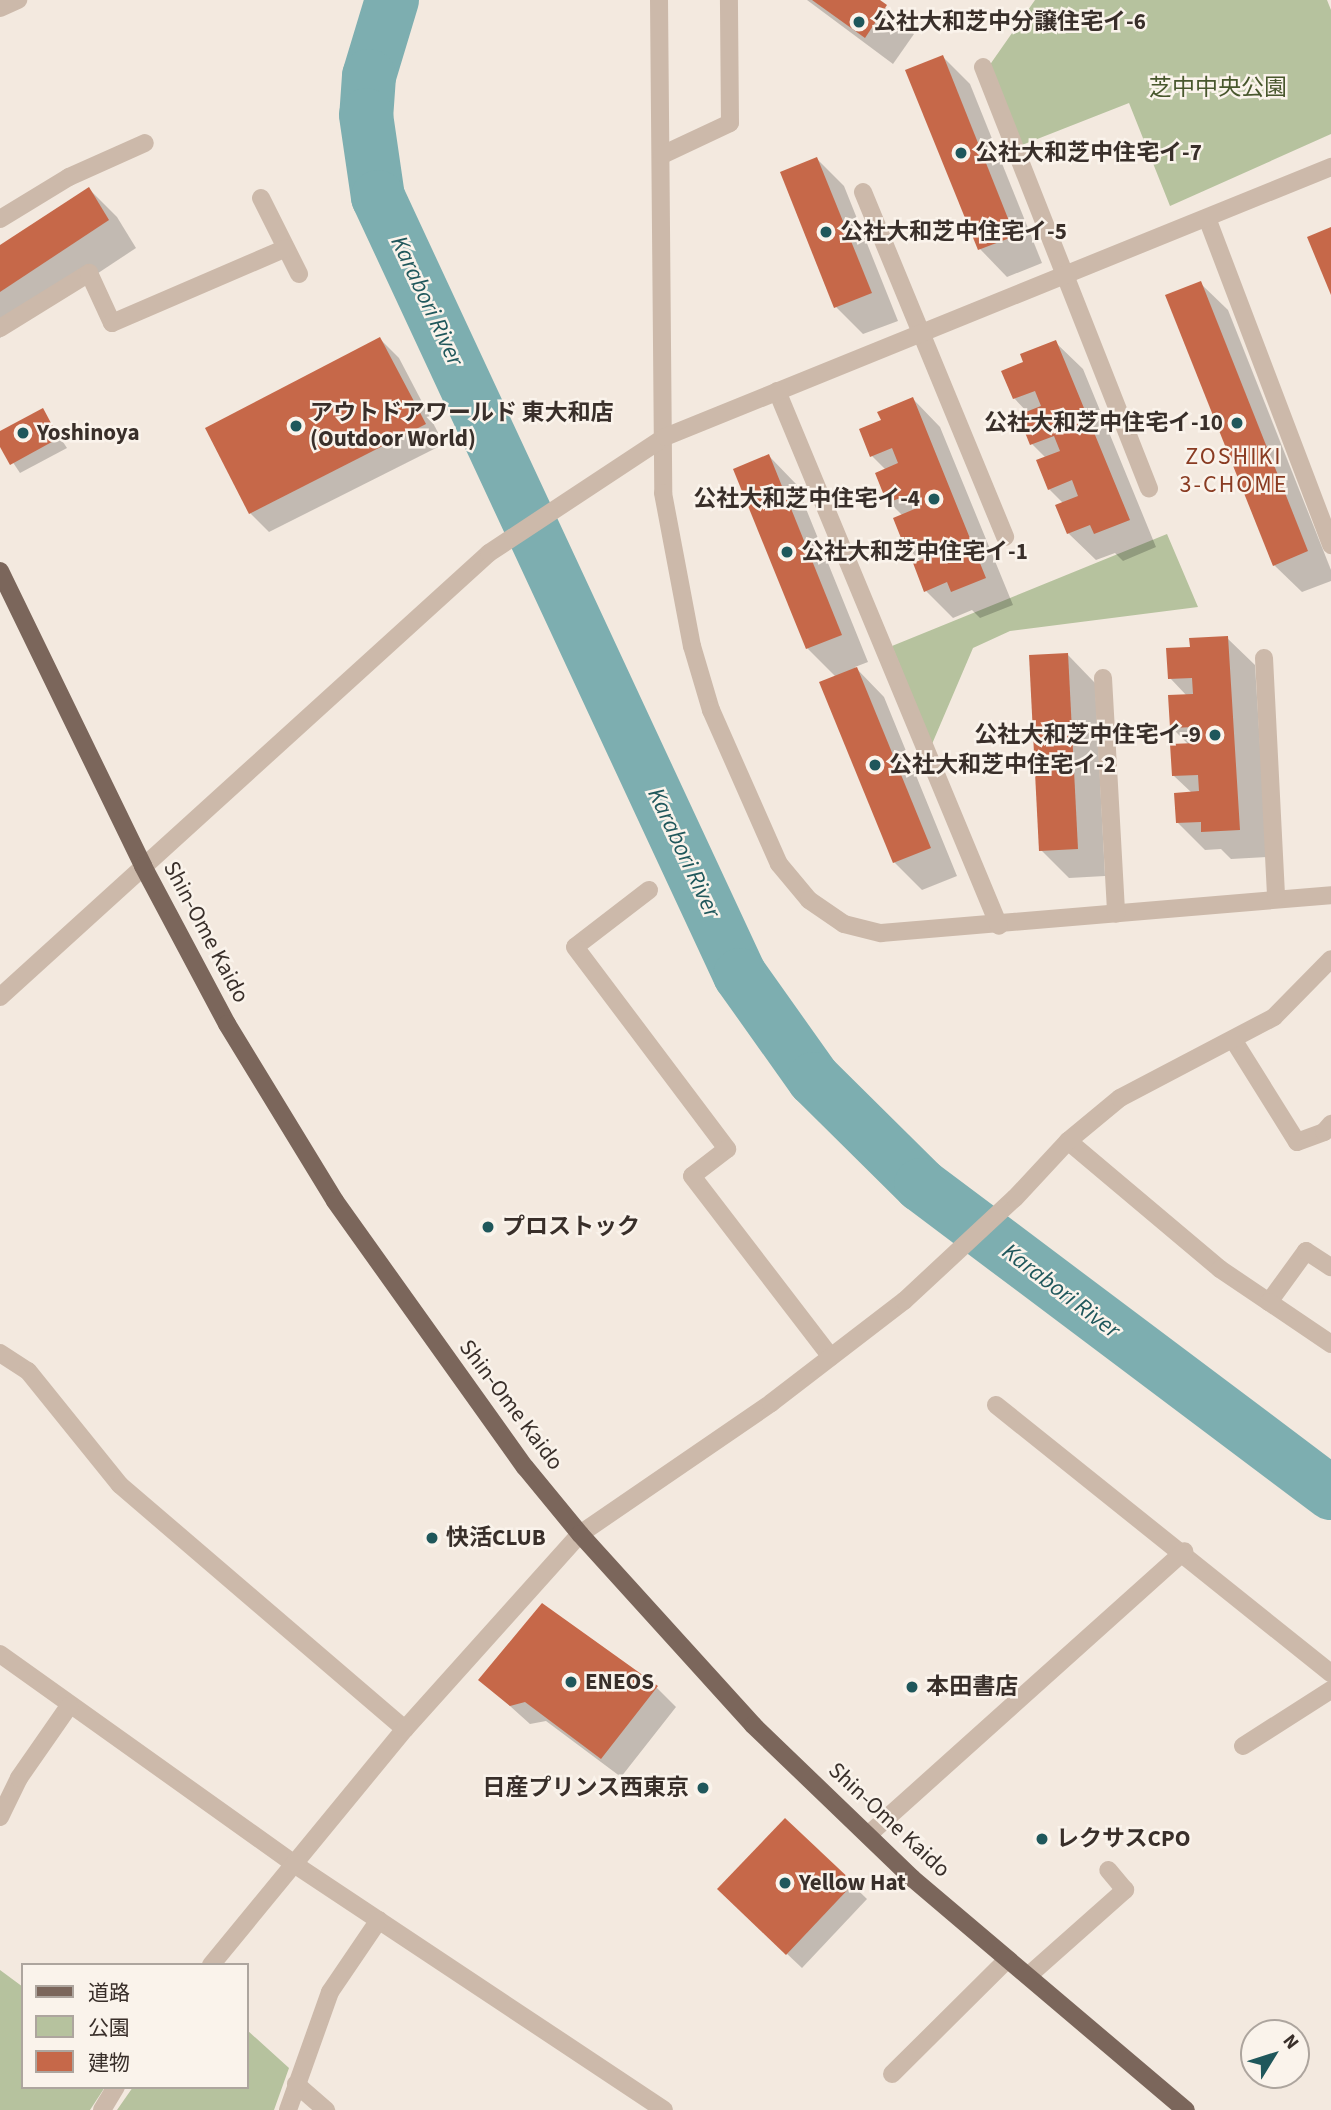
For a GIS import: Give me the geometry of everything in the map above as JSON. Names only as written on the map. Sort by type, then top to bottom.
[{"type":"main road","name":"Shin-Ome Kaido","points":[[0,571],[143,866],[227,1024],[335,1201],[433,1341],[580,1534],[753,1725],[868,1835],[1008,1959],[1186,2110]]},
{"type":"street","points":[[0,8],[18,0]]},
{"type":"street","points":[[659,0],[665,438],[663,494],[692,646],[737,778],[779,864],[810,900],[844,924],[893,933],[999,926],[1276,898],[1331,895]]},
{"type":"street","points":[[662,155],[730,123],[729,0]]},
{"type":"street","points":[[983,68],[1149,489]]},
{"type":"street","points":[[0,219],[69,177],[145,143]]},
{"type":"street","points":[[0,997],[489,553],[665,438],[1331,167]]},
{"type":"street","points":[[863,192],[1005,537]]},
{"type":"street","points":[[261,198],[299,274]]},
{"type":"street","points":[[1206,218],[1331,545]]},
{"type":"street","points":[[0,328],[89,273],[112,323],[286,248]]},
{"type":"street","points":[[777,391],[999,926]]},
{"type":"street","points":[[1264,659],[1276,898]]},
{"type":"street","points":[[1103,678],[1116,914]]},
{"type":"street","points":[[649,890],[575,947],[727,1149],[692,1176],[831,1357]]},
{"type":"street","points":[[213,1963],[405,1729],[580,1534],[831,1357],[949,1262],[1015,1198],[1068,1141],[1120,1098],[1234,1041],[1274,1017],[1331,959]]},
{"type":"street","points":[[1234,1041],[1297,1142],[1324,1132],[1331,1124]]},
{"type":"street","points":[[1068,1141],[1220,1269],[1331,1344]]},
{"type":"street","points":[[1269,1302],[1306,1251],[1331,1267]]},
{"type":"street","points":[[0,1353],[28,1371],[120,1485],[405,1729]]},
{"type":"street","points":[[996,1405],[1184,1552],[1331,1673]]},
{"type":"street","points":[[868,1835],[1184,1552]]},
{"type":"street","points":[[0,1654],[293,1864],[664,2110]]},
{"type":"street","points":[[1243,1746],[1331,1690]]},
{"type":"street","points":[[0,1817],[19,1778],[69,1706]]},
{"type":"street","points":[[1028,1976],[1125,1890],[1108,1870]]},
{"type":"street","points":[[288,2110],[330,1992],[379,1920]]},
{"type":"street","points":[[892,2074],[1008,1959]]},
{"type":"street","points":[[296,2084],[326,2110]]},
{"type":"street","points":[[102,2110],[115,2089]]},
{"type":"green space","name":"芝中中央公園","points":[[1035,0],[1327,0],[1331,10],[1331,134],[1170,206],[1129,103],[1022,145],[989,66]]},
{"type":"green space","points":[[1167,534],[1198,607],[1010,631],[973,648],[932,744],[892,646]]},
{"type":"green space","points":[[0,1970],[21,1986],[21,2089],[104,2089],[90,2110],[0,2110]]},
{"type":"green space","points":[[248,2031],[289,2068],[274,2110],[117,2110],[132,2089],[248,2089]]},
{"type":"building","name":"公社大和芝中分譲住宅イ-6","points":[[812,0],[880,0],[887,5],[865,38]]},
{"type":"building","name":"公社大和芝中住宅イ-7","points":[[943,55],[1015,236],[978,250],[905,70]]},
{"type":"building","name":"公社大和芝中住宅イ-5","points":[[817,157],[872,293],[834,308],[780,172]]},
{"type":"building","points":[[89,187],[109,220],[0,292],[0,245]]},
{"type":"building","points":[[1331,227],[1331,295],[1307,237]]},
{"type":"building","name":"公社大和芝中住宅イ-10","points":[[1201,281],[1308,551],[1273,566],[1165,295]]},
{"type":"building","points":[[380,337],[426,424],[249,514],[205,428]]},
{"type":"building","points":[[1056,340],[1130,520],[1094,534],[1090,525],[1067,534],[1055,505],[1078,496],[1072,480],[1048,490],[1036,460],[1060,451],[1054,436],[1030,445],[1018,415],[1041,406],[1035,391],[1013,399],[1001,371],[1023,362],[1020,354]]},
{"type":"building","name":"公社大和芝中住宅イ-4","points":[[913,397],[986,578],[951,592],[947,582],[924,592],[913,563],[936,554],[929,538],[905,548],[893,518],[917,508],[911,494],[887,503],[875,473],[898,463],[892,448],[870,457],[859,429],[881,420],[877,412]]},
{"type":"building","points":[[43,408],[59,438],[10,465],[0,447],[0,431]]},
{"type":"building","name":"公社大和芝中住宅イ-1","points":[[769,454],[842,635],[806,649],[733,469]]},
{"type":"building","name":"公社大和芝中住宅イ-9","points":[[1228,636],[1240,830],[1201,832],[1201,822],[1176,823],[1174,793],[1199,791],[1198,775],[1172,776],[1170,744],[1196,743],[1195,727],[1170,728],[1168,695],[1193,694],[1192,678],[1168,679],[1166,648],[1190,647],[1189,638]]},
{"type":"building","points":[[1068,653],[1078,849],[1039,851],[1029,655]]},
{"type":"building","name":"公社大和芝中住宅イ-2","points":[[857,667],[931,848],[893,863],[819,682]]},
{"type":"building","points":[[542,1603],[658,1686],[601,1759],[525,1702],[510,1706],[478,1680]]},
{"type":"building","points":[[785,1818],[854,1883],[786,1955],[717,1889]]},
{"type":"waterway","name":"Karabori River","points":[[392,0],[369,76],[366,115],[378,197],[740,975],[814,1079],[921,1185],[1331,1493]]},
{"type":"place","name":"公社大和芝中分譲住宅イ-6","points":[[859,22]]},
{"type":"place","name":"公社大和芝中住宅イ-7","points":[[961,153]]},
{"type":"place","name":"公社大和芝中住宅イ-5","points":[[826,232]]},
{"type":"place","name":"公社大和芝中住宅イ-10","points":[[1237,423]]},
{"type":"place","name":"アウトドアワールド 東大和店 (Outdoor World)","points":[[296,426]]},
{"type":"place","name":"Yoshinoya","points":[[23,433]]},
{"type":"place","name":"公社大和芝中住宅イ-4","points":[[934,499]]},
{"type":"place","name":"公社大和芝中住宅イ-1","points":[[787,552]]},
{"type":"place","name":"公社大和芝中住宅イ-9","points":[[1215,735]]},
{"type":"place","name":"公社大和芝中住宅イ-2","points":[[875,765]]},
{"type":"place","name":"プロストック","points":[[488,1227]]},
{"type":"place","name":"快活CLUB","points":[[432,1538]]},
{"type":"place","name":"ENEOS","points":[[571,1682]]},
{"type":"place","name":"本田書店","points":[[912,1687]]},
{"type":"place","name":"日産プリンス西東京","points":[[703,1788]]},
{"type":"place","name":"レクサスCPO","points":[[1042,1839]]},
{"type":"place","name":"Yellow Hat","points":[[785,1883]]},
{"type":"district","name":"ZOSHIKI 3-CHOME","points":[[1234,471]]}]
